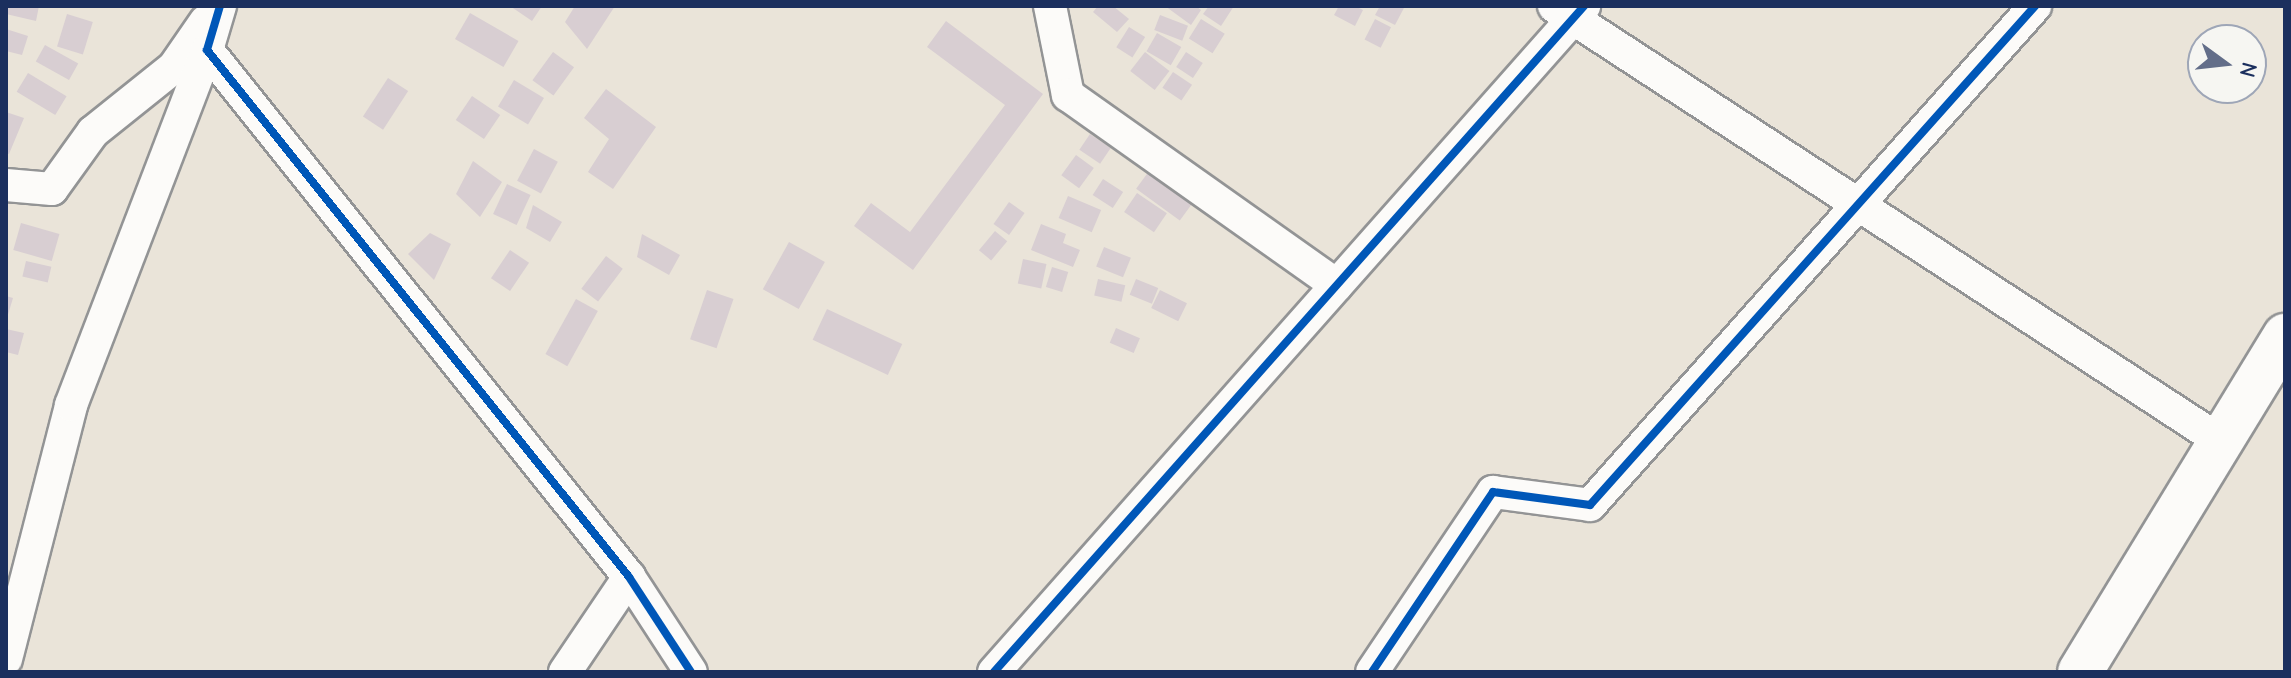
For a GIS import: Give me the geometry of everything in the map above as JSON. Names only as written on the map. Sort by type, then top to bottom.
[{"type":"main road","points":[[2080,672],[2285,336]]},
{"type":"street","points":[[6,659],[71,405],[207,50],[218,6]]},
{"type":"street","points":[[6,185],[52,189],[93,132],[174,67],[218,6]]},
{"type":"street","points":[[1050,6],[1068,95],[1336,285]]},
{"type":"street","points":[[1372,672],[1493,492],[1590,505],[2035,6]]},
{"type":"street","points":[[994,672],[1336,285],[1571,10],[1858,205],[2222,442]]},
{"type":"street","points":[[207,50],[629,577],[691,672]]},
{"type":"street","points":[[565,672],[629,577]]},
{"type":"building","points":[[6,6],[39,6],[36,21],[6,14]]},
{"type":"building","points":[[510,6],[542,6],[532,21]]},
{"type":"building","points":[[575,6],[615,6],[587,49],[565,22]]},
{"type":"building","points":[[1098,6],[1113,6],[1129,19],[1117,32],[1093,12]]},
{"type":"building","points":[[1165,6],[1196,6],[1201,10],[1191,25]]},
{"type":"building","points":[[1209,6],[1234,6],[1221,26],[1203,14]]},
{"type":"building","points":[[1339,6],[1355,6],[1363,10],[1355,26],[1334,15]]},
{"type":"building","points":[[1380,6],[1405,6],[1395,25],[1375,15]]},
{"type":"building","points":[[470,13],[518,41],[503,67],[455,39]]},
{"type":"building","points":[[67,14],[93,22],[83,54],[57,47]]},
{"type":"building","points":[[1160,15],[1188,26],[1182,41],[1154,30]]},
{"type":"building","points":[[1201,19],[1225,34],[1213,53],[1189,39]]},
{"type":"building","points":[[1375,19],[1391,27],[1381,48],[1365,39]]},
{"type":"building","points":[[946,21],[1043,94],[913,270],[854,226],[871,203],[910,232],[1005,105],[927,47]]},
{"type":"building","points":[[1129,27],[1145,37],[1132,57],[1116,47]]},
{"type":"building","points":[[6,29],[28,36],[22,55],[6,51]]},
{"type":"building","points":[[1157,33],[1181,47],[1171,65],[1146,51]]},
{"type":"building","points":[[45,45],[78,63],[69,80],[36,62]]},
{"type":"building","points":[[553,52],[574,67],[553,96],[532,80]]},
{"type":"building","points":[[1145,52],[1169,71],[1155,90],[1130,71]]},
{"type":"building","points":[[1186,52],[1203,63],[1193,78],[1176,67]]},
{"type":"building","points":[[1173,72],[1192,85],[1181,101],[1162,88]]},
{"type":"building","points":[[28,73],[67,96],[55,115],[17,92]]},
{"type":"building","points":[[388,78],[408,91],[383,130],[363,117]]},
{"type":"building","points":[[514,80],[544,98],[528,125],[498,107]]},
{"type":"building","points":[[606,89],[656,127],[613,189],[588,172],[609,139],[584,118]]},
{"type":"building","points":[[472,96],[500,115],[484,139],[456,120]]},
{"type":"building","points":[[6,112],[24,118],[9,154],[6,153]]},
{"type":"building","points":[[1090,134],[1111,148],[1100,164],[1079,150]]},
{"type":"building","points":[[534,149],[558,162],[541,193],[517,181]]},
{"type":"building","points":[[1076,155],[1094,168],[1079,188],[1061,175]]},
{"type":"building","points":[[473,161],[502,182],[480,217],[456,194]]},
{"type":"building","points":[[1152,167],[1196,199],[1180,221],[1136,189]]},
{"type":"building","points":[[1103,179],[1123,192],[1113,208],[1093,195]]},
{"type":"building","points":[[507,184],[531,195],[517,225],[493,214]]},
{"type":"building","points":[[1137,193],[1167,213],[1154,232],[1124,212]]},
{"type":"building","points":[[1068,196],[1101,210],[1092,232],[1059,218]]},
{"type":"building","points":[[1009,202],[1025,213],[1009,235],[994,224]]},
{"type":"building","points":[[533,205],[562,222],[550,242],[526,228]]},
{"type":"building","points":[[21,223],[59,234],[52,261],[13,250]]},
{"type":"building","points":[[1041,224],[1066,234],[1063,243],[1080,250],[1073,267],[1031,250]]},
{"type":"building","points":[[995,231],[1007,241],[991,260],[979,250]]},
{"type":"building","points":[[430,233],[451,244],[434,280],[408,254]]},
{"type":"building","points":[[642,234],[680,255],[669,275],[637,257]]},
{"type":"building","points":[[789,242],[825,262],[799,309],[763,289]]},
{"type":"building","points":[[1104,247],[1131,258],[1123,277],[1096,266]]},
{"type":"building","points":[[510,250],[529,263],[510,291],[491,278]]},
{"type":"building","points":[[606,256],[623,269],[598,301],[581,289]]},
{"type":"building","points":[[1023,259],[1046,264],[1041,288],[1018,283]]},
{"type":"building","points":[[26,261],[51,267],[48,282],[22,277]]},
{"type":"building","points":[[1052,267],[1068,272],[1062,292],[1046,287]]},
{"type":"building","points":[[1098,279],[1125,285],[1121,302],[1094,296]]},
{"type":"building","points":[[1136,279],[1158,288],[1152,304],[1130,295]]},
{"type":"building","points":[[707,290],[733,299],[717,348],[690,339]]},
{"type":"building","points":[[1160,290],[1187,303],[1178,321],[1151,308]]},
{"type":"building","points":[[6,296],[13,298],[7,318],[6,318]]},
{"type":"building","points":[[576,299],[598,311],[567,366],[545,354]]},
{"type":"building","points":[[827,309],[902,344],[888,375],[813,340]]},
{"type":"building","points":[[1116,328],[1140,338],[1134,353],[1110,343]]},
{"type":"building","points":[[6,329],[24,333],[18,355],[6,352]]},
{"type":"cycle path","points":[[220,6],[207,50],[629,577],[691,672]]},
{"type":"cycle path","points":[[994,672],[1584,6]]},
{"type":"cycle path","points":[[1372,672],[1493,492],[1590,505],[2035,6]]}]
